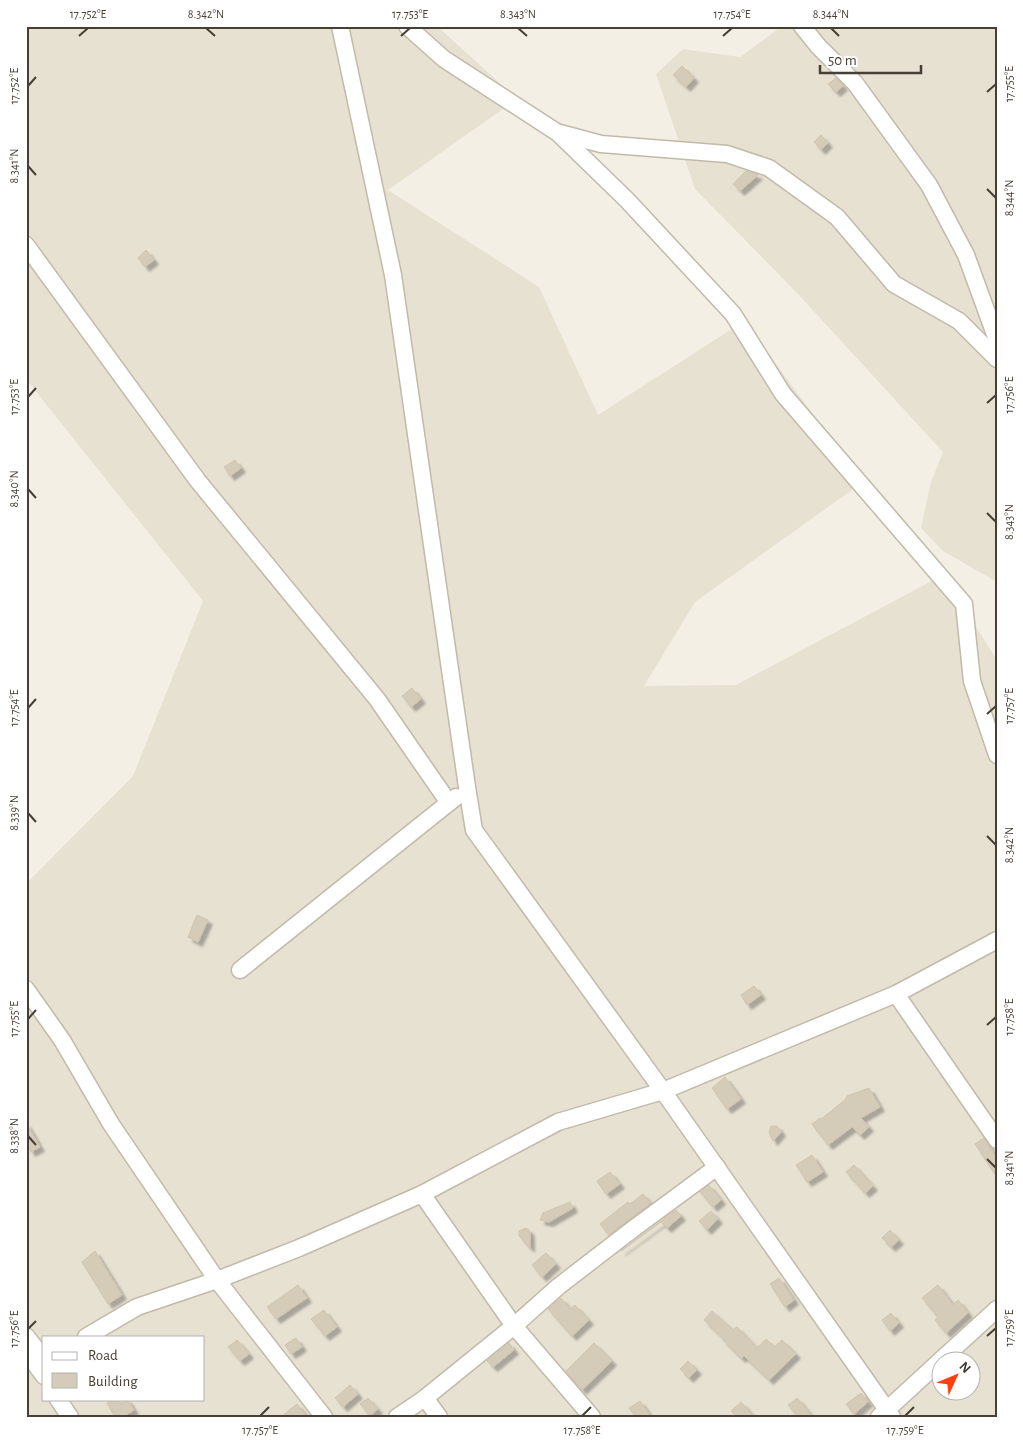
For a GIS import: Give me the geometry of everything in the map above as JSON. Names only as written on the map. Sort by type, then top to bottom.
[{"type":"street","points":[[340,26],[393,275],[466,787],[474,830],[663,1091],[886,1415],[930,1372]]},
{"type":"street","points":[[407,26],[444,59],[558,133],[627,200],[733,314],[783,394],[964,604],[972,681],[997,755]]},
{"type":"street","points":[[802,26],[818,46],[854,83],[929,185],[966,255],[997,340]]},
{"type":"street","points":[[558,133],[601,144],[727,154],[769,168],[837,217],[894,284],[959,321],[997,359]]},
{"type":"street","points":[[26,245],[198,481],[377,699],[449,803]]},
{"type":"street","points":[[240,970],[449,803],[466,787]]},
{"type":"street","points":[[88,1336],[137,1307],[217,1280],[299,1248],[422,1194],[558,1122],[663,1091],[896,994],[997,940]]},
{"type":"street","points":[[26,989],[62,1040],[111,1124],[217,1280],[324,1417]]},
{"type":"street","points":[[896,994],[997,1140]]},
{"type":"street","points":[[398,1417],[425,1398],[514,1326],[559,1286],[716,1167]]},
{"type":"street","points":[[422,1194],[514,1326],[592,1417]]},
{"type":"street","points":[[953,1350],[997,1308]]},
{"type":"street","points":[[26,1336],[37,1350],[38,1368]]},
{"type":"street","points":[[425,1398],[439,1417]]},
{"type":"street","points":[[59,1400],[70,1417]]},
{"type":"shaded area","points":[[26,26],[437,26],[517,99],[388,190],[539,287],[598,415],[744,321],[863,482],[695,602],[644,686],[736,685],[943,575],[997,660],[997,1417],[26,1417],[26,884],[133,776],[203,601],[26,379]]},
{"type":"shaded area","points":[[782,26],[997,26],[997,582],[943,551],[921,528],[931,482],[943,452],[798,294],[695,189],[656,74],[683,49],[740,57]]},
{"type":"building","points":[[682,66],[694,78],[686,87],[673,75]]},
{"type":"building","points":[[836,78],[843,86],[836,92],[828,84]]},
{"type":"building","points":[[821,135],[828,143],[821,150],[814,142]]},
{"type":"building","points":[[746,171],[758,175],[740,191],[733,184]]},
{"type":"building","points":[[146,250],[154,260],[145,267],[138,258]]},
{"type":"building","points":[[235,460],[241,468],[230,476],[224,467]]},
{"type":"building","points":[[412,688],[421,699],[411,707],[402,696]]},
{"type":"building","points":[[197,915],[208,920],[198,942],[188,937]]},
{"type":"building","points":[[754,986],[761,995],[747,1005],[741,995]]},
{"type":"building","points":[[725,1077],[741,1099],[727,1109],[712,1088]]},
{"type":"building","points":[[869,1088],[880,1107],[861,1118],[869,1127],[860,1135],[852,1127],[828,1145],[812,1124],[845,1100],[847,1096]]},
{"type":"building","points":[[26,1123],[40,1147],[31,1152],[26,1143]]},
{"type":"building","points":[[771,1126],[777,1126],[781,1132],[773,1141],[769,1133]]},
{"type":"building","points":[[984,1138],[997,1158],[997,1177],[975,1144]]},
{"type":"building","points":[[812,1155],[823,1172],[807,1182],[796,1165]]},
{"type":"building","points":[[854,1165],[873,1186],[865,1193],[846,1172]]},
{"type":"building","points":[[610,1172],[620,1184],[606,1194],[597,1181]]},
{"type":"building","points":[[709,1185],[721,1200],[713,1207],[700,1192]]},
{"type":"building","points":[[643,1194],[651,1203],[609,1235],[600,1224],[628,1202],[630,1204]]},
{"type":"building","points":[[570,1202],[573,1208],[549,1222],[540,1220],[543,1213]]},
{"type":"building","points":[[676,1210],[681,1216],[667,1228],[661,1222],[621,1251]]},
{"type":"building","points":[[711,1211],[718,1219],[707,1230],[699,1221]]},
{"type":"building","points":[[526,1228],[530,1234],[530,1248],[519,1236],[519,1231]]},
{"type":"building","points":[[890,1230],[899,1240],[891,1247],[882,1238]]},
{"type":"building","points":[[95,1251],[122,1295],[108,1304],[82,1262]]},
{"type":"building","points":[[546,1253],[556,1264],[542,1277],[532,1265]]},
{"type":"building","points":[[779,1278],[794,1300],[785,1307],[770,1284]]},
{"type":"building","points":[[298,1285],[307,1298],[276,1319],[267,1307]]},
{"type":"building","points":[[938,1285],[953,1305],[958,1300],[968,1313],[946,1333],[935,1320],[938,1317],[922,1298]]},
{"type":"building","points":[[561,1298],[570,1309],[575,1305],[589,1320],[572,1336],[548,1309]]},
{"type":"building","points":[[324,1310],[337,1327],[325,1336],[311,1319]]},
{"type":"building","points":[[712,1311],[733,1330],[737,1327],[757,1348],[766,1339],[774,1347],[782,1340],[796,1354],[769,1380],[744,1356],[741,1358],[704,1320]]},
{"type":"building","points":[[891,1313],[899,1323],[890,1331],[882,1320]]},
{"type":"building","points":[[296,1338],[302,1347],[291,1354],[285,1345]]},
{"type":"building","points":[[237,1340],[249,1354],[240,1361],[228,1347]]},
{"type":"building","points":[[509,1343],[514,1350],[493,1367],[487,1361]]},
{"type":"building","points":[[594,1343],[612,1361],[582,1390],[566,1371]]},
{"type":"building","points":[[688,1361],[697,1370],[689,1378],[680,1369]]},
{"type":"building","points":[[350,1385],[358,1394],[343,1407],[335,1398]]},
{"type":"building","points":[[861,1393],[868,1402],[854,1414],[846,1404]]},
{"type":"building","points":[[368,1398],[378,1409],[370,1416],[360,1404]]},
{"type":"building","points":[[797,1398],[813,1417],[798,1417],[788,1405]]},
{"type":"building","points":[[112,1400],[118,1400],[120,1404],[128,1400],[134,1410],[123,1417],[115,1417],[107,1403]]},
{"type":"building","points":[[640,1401],[651,1417],[636,1417],[629,1408]]},
{"type":"building","points":[[741,1402],[754,1417],[737,1417],[731,1411]]},
{"type":"building","points":[[297,1404],[307,1417],[281,1417]]}]
